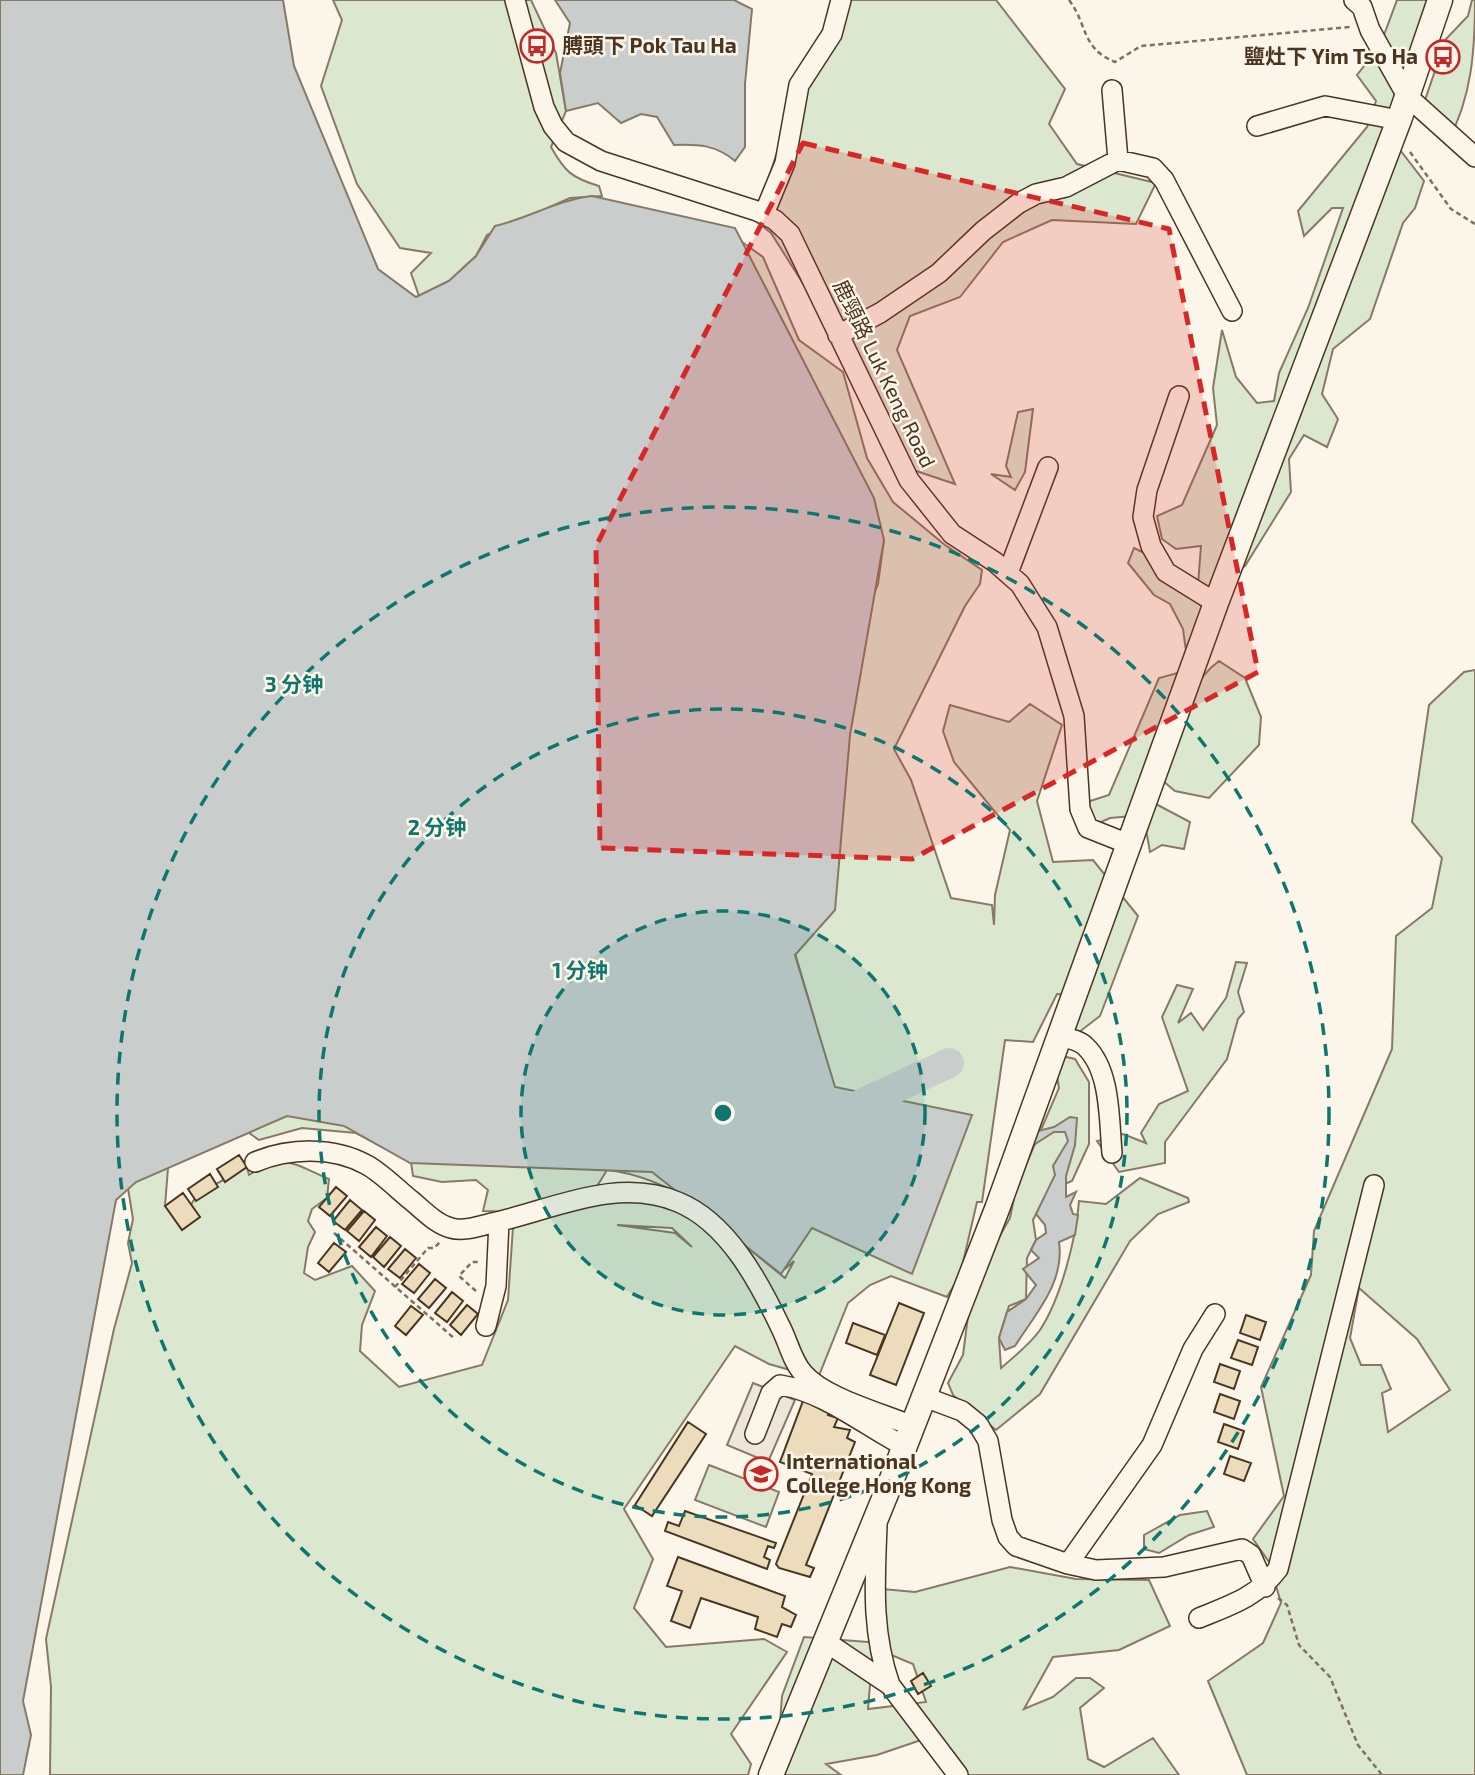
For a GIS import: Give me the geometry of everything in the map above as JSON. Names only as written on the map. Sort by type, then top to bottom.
[{"type":"main road","points":[[771,1775],[878,1513],[997,1209],[1131,845],[1216,603],[1407,96],[1440,0]]},
{"type":"street","name":"鹿頸路 Luk Keng Road","points":[[515,0],[544,107],[553,127],[566,142],[601,161],[764,214],[781,225],[794,241],[895,455],[916,490],[952,534],[1008,573],[1038,611],[1057,652],[1074,716],[1080,809],[1088,828],[1131,845]]},
{"type":"street","points":[[764,214],[785,163],[800,85],[832,34],[841,0]]},
{"type":"street","points":[[1354,0],[1362,7],[1370,30],[1407,96],[1475,157]]},
{"type":"street","points":[[1112,90],[1118,160]]},
{"type":"street","points":[[1257,127],[1325,106],[1396,125]]},
{"type":"street","points":[[838,335],[880,313],[939,273],[983,231],[1019,203],[1036,194],[1066,187],[1118,160],[1153,168],[1164,180],[1232,312]]},
{"type":"street","points":[[1179,396],[1147,489],[1143,517],[1152,546],[1166,572],[1216,603]]},
{"type":"street","points":[[1008,573],[1048,467]]},
{"type":"street","points":[[1059,1036],[1084,1044],[1092,1055],[1107,1098],[1112,1153]]},
{"type":"street","points":[[255,1163],[289,1151],[351,1157],[369,1165],[439,1223],[453,1229],[499,1222],[595,1196],[630,1191],[657,1194],[680,1202],[705,1217],[732,1245],[762,1292],[803,1373],[908,1436]]},
{"type":"street","points":[[1199,1618],[1243,1600],[1265,1587],[1278,1569],[1374,1185]]},
{"type":"street","points":[[486,1326],[496,1286],[499,1222]]},
{"type":"street","points":[[1068,1564],[1152,1445],[1193,1349],[1215,1314]]},
{"type":"street","points":[[755,1434],[771,1393],[780,1385],[854,1416],[888,1439],[908,1436]]},
{"type":"street","points":[[922,1396],[961,1410],[978,1424],[988,1441],[1002,1520],[1008,1537],[1016,1546],[1068,1564],[1096,1570],[1164,1567],[1242,1549],[1251,1555],[1265,1587]]},
{"type":"street","points":[[878,1513],[874,1624],[879,1655],[890,1685],[958,1775]]},
{"type":"street","points":[[825,1642],[890,1685]]},
{"type":"path","points":[[1069,0],[1082,17],[1083,32],[1099,55],[1115,62],[1141,46],[1359,27],[1370,30]]},
{"type":"path","points":[[1396,125],[1451,209],[1475,223]]},
{"type":"path","points":[[334,1233],[455,1339]]},
{"type":"path","points":[[395,1287],[428,1248],[434,1248]]},
{"type":"path","points":[[483,1296],[459,1276],[472,1262],[497,1261]]},
{"type":"path","points":[[1265,1587],[1287,1605],[1298,1645],[1330,1677],[1358,1745],[1382,1775]]},
{"type":"highlighted area","points":[[803,143],[1169,229],[1258,672],[912,859],[600,848],[596,546]]},
{"type":"green space","points":[[333,0],[531,0],[556,53],[566,111],[551,147],[565,168],[576,177],[599,186],[602,196],[570,198],[487,235],[476,256],[449,281],[419,296],[411,273],[431,253],[400,248],[357,184],[321,86],[342,20]]},
{"type":"green space","points":[[843,0],[996,0],[1065,89],[1049,124],[1077,164],[1156,183],[1136,224],[1052,220],[1003,242],[960,297],[910,316],[897,350],[955,484],[904,467],[835,334],[771,233],[755,220],[799,85]]},
{"type":"green space","points":[[1397,0],[1441,0],[1421,67],[1396,76],[1384,35]]},
{"type":"green space","points":[[1472,0],[1475,0],[1473,55],[1467,90],[1448,141],[1425,100],[1446,39],[1468,16]]},
{"type":"green space","points":[[1372,56],[1381,59],[1396,96],[1397,146],[1424,181],[1415,208],[1403,223],[1370,319],[1333,349],[1322,394],[1338,419],[1327,447],[1304,435],[1289,459],[1291,492],[1245,566],[1212,588],[1198,585],[1201,546],[1176,549],[1162,539],[1157,516],[1182,505],[1217,425],[1213,388],[1222,330],[1236,377],[1257,403],[1274,401],[1279,373],[1308,308],[1343,208],[1332,208],[1304,236],[1298,211],[1367,127],[1376,101],[1357,75]]},
{"type":"green space","points":[[735,237],[763,257],[799,340],[843,372],[867,458],[893,502],[945,545],[982,570],[980,584],[965,606],[894,749],[911,780],[951,898],[992,905],[994,925],[995,895],[1010,830],[954,762],[943,731],[950,705],[1009,722],[1030,704],[1062,725],[1037,801],[1053,862],[1093,860],[1138,916],[1100,1016],[1074,1036],[1075,995],[1057,994],[1033,1042],[1005,1040],[982,1202],[977,1202],[960,1275],[947,1297],[891,1276],[870,1285],[848,1303],[818,1378],[769,1364],[735,1346],[624,1509],[653,1559],[634,1608],[666,1647],[764,1639],[787,1652],[731,1734],[751,1764],[748,1775],[50,1775],[51,1687],[46,1639],[114,1329],[132,1263],[128,1243],[133,1219],[127,1182],[152,1162],[168,1168],[165,1206],[183,1219],[200,1189],[216,1184],[247,1167],[249,1175],[272,1164],[289,1163],[329,1179],[327,1198],[312,1209],[308,1221],[315,1232],[308,1247],[304,1273],[315,1280],[352,1266],[375,1291],[362,1325],[360,1351],[399,1387],[482,1365],[508,1300],[514,1212],[483,1211],[488,1190],[476,1180],[442,1182],[413,1176],[411,1162],[356,1133],[302,1128],[259,1140],[242,1128],[243,1116],[795,1106],[815,1021],[792,943],[859,631],[878,584],[884,540]],"holes":[[[607,1170],[654,1182],[702,1206],[747,1237],[785,1269],[794,1261],[785,1278],[718,1224],[662,1196],[591,1196]],[[617,1225],[672,1228],[692,1247],[675,1233]]]},
{"type":"green space","points":[[1033,409],[1025,472],[1015,490],[991,474],[1011,477],[1006,466],[1018,412]]},
{"type":"green space","points":[[1134,548],[1165,563],[1210,604],[1133,816],[1110,818],[1088,828],[1084,803],[1109,795],[1159,678],[1178,673],[1187,658],[1183,629],[1170,604],[1154,595],[1128,563]]},
{"type":"green space","points":[[1219,661],[1245,678],[1261,717],[1259,745],[1209,798],[1175,791],[1163,781],[1189,700],[1206,672]]},
{"type":"green space","points":[[1475,670],[1475,1775],[1247,1775],[1208,1681],[1263,1643],[1281,1603],[1269,1562],[1253,1539],[1284,1496],[1261,1387],[1311,1275],[1314,1231],[1392,1049],[1396,936],[1432,908],[1442,858],[1412,822],[1429,705],[1464,672]],"holes":[[[1359,1288],[1417,1339],[1450,1390],[1388,1432],[1382,1393],[1391,1389],[1381,1365],[1361,1365],[1350,1338]]]},
{"type":"green space","points":[[1154,803],[1190,822],[1184,849],[1162,845],[1150,852],[1145,824]]},
{"type":"green space","points":[[1236,962],[1247,963],[1238,992],[1244,1012],[1238,1019],[1227,1059],[1165,1142],[1165,1163],[1119,1172],[1097,1141],[1123,1134],[1146,1143],[1141,1133],[1159,1104],[1188,1091],[1162,1017],[1177,985],[1193,989],[1178,1023],[1191,1013],[1203,1030],[1226,998]]},
{"type":"green space","points":[[1053,1054],[1075,1059],[1089,1082],[1089,1144],[1072,1181],[1048,1191],[1033,1220],[1036,1240],[1027,1258],[1026,1299],[1009,1306],[999,1338],[1001,1368],[1032,1340],[1048,1317],[1066,1268],[1075,1233],[1079,1201],[1106,1204],[1140,1178],[1188,1198],[1189,1202],[1158,1214],[1130,1241],[1040,1394],[996,1430],[953,1395],[948,1383],[963,1355],[972,1285],[1010,1218],[1016,1188],[1059,1088]]},
{"type":"green space","points":[[709,1465],[779,1492],[766,1527],[695,1500]]},
{"type":"green space","points":[[1207,1511],[1214,1527],[1189,1535],[1159,1553],[1144,1549],[1144,1535],[1180,1515]]},
{"type":"green space","points":[[1010,1567],[1076,1579],[1149,1580],[1170,1626],[1119,1650],[1053,1657],[1024,1709],[1053,1697],[1076,1678],[1090,1678],[1104,1688],[1080,1708],[1088,1759],[1104,1767],[1153,1738],[1179,1775],[962,1775],[933,1736],[877,1755],[826,1764],[841,1775],[776,1775],[782,1696],[804,1637],[868,1642],[877,1629],[883,1589],[915,1592]],"holes":[[[884,1652],[913,1664],[926,1702],[868,1709],[872,1660]]]},
{"type":"shaded area","points":[[0,0],[283,0],[294,66],[378,269],[416,297],[449,281],[476,256],[495,226],[579,198],[592,196],[735,228],[874,498],[884,540],[850,735],[835,910],[795,955],[835,1087],[972,1115],[912,1274],[812,1228],[781,1274],[652,1172],[410,1163],[344,1126],[287,1116],[136,1182],[116,1200],[23,1701],[31,1735],[23,1775],[0,1775]]},
{"type":"shaded area","points":[[555,0],[734,0],[752,9],[745,84],[745,147],[735,161],[707,147],[674,145],[657,117],[641,114],[621,123],[598,103],[566,111],[560,73],[570,23]]},
{"type":"shaded area","points":[[1070,1117],[1077,1118],[1075,1145],[1066,1176],[1066,1197],[1076,1192],[1070,1205],[1073,1214],[1078,1215],[1075,1235],[1059,1242],[1058,1270],[1047,1297],[1015,1346],[1005,1350],[999,1338],[1007,1312],[1026,1299],[1036,1285],[1023,1269],[1039,1258],[1031,1250],[1036,1240],[1046,1233],[1045,1225],[1036,1214],[1055,1175],[1053,1166],[1068,1141],[1065,1132],[1054,1132],[1029,1148],[1034,1132],[1054,1127]]},
{"type":"shaded area","points":[[753,1383],[795,1400],[768,1462],[727,1445]]},
{"type":"building","points":[[239,1155],[247,1167],[225,1182],[217,1169]]},
{"type":"building","points":[[210,1174],[218,1187],[196,1201],[188,1189]]},
{"type":"building","points":[[336,1187],[347,1196],[330,1216],[319,1207]]},
{"type":"building","points":[[183,1193],[200,1217],[182,1230],[165,1206]]},
{"type":"building","points":[[350,1200],[362,1210],[345,1230],[333,1221]]},
{"type":"building","points":[[364,1211],[375,1220],[359,1241],[347,1231]]},
{"type":"building","points":[[376,1227],[387,1236],[371,1257],[359,1247]]},
{"type":"building","points":[[390,1237],[401,1246],[384,1267],[373,1257]]},
{"type":"building","points":[[334,1243],[346,1252],[329,1272],[318,1263]]},
{"type":"building","points":[[405,1249],[416,1258],[400,1278],[388,1269]]},
{"type":"building","points":[[419,1264],[430,1273],[414,1293],[402,1284]]},
{"type":"building","points":[[435,1279],[446,1288],[429,1308],[418,1299]]},
{"type":"building","points":[[452,1292],[463,1301],[447,1322],[435,1313]]},
{"type":"building","points":[[899,1303],[924,1313],[896,1385],[870,1375]]},
{"type":"building","points":[[467,1305],[478,1314],[461,1335],[450,1325]]},
{"type":"building","points":[[411,1306],[423,1315],[406,1335],[395,1326]]},
{"type":"building","points":[[1246,1315],[1266,1322],[1260,1340],[1240,1333]]},
{"type":"building","points":[[853,1323],[885,1335],[877,1355],[846,1343]]},
{"type":"building","points":[[1238,1340],[1258,1347],[1252,1365],[1231,1358]]},
{"type":"building","points":[[1220,1364],[1240,1371],[1234,1389],[1214,1382]]},
{"type":"building","points":[[1220,1394],[1240,1401],[1234,1419],[1214,1412]]},
{"type":"building","points":[[803,1401],[830,1409],[828,1415],[838,1418],[834,1427],[850,1430],[847,1438],[855,1442],[806,1565],[814,1568],[810,1577],[779,1568],[776,1564],[812,1474],[780,1462]]},
{"type":"building","points":[[688,1422],[706,1434],[652,1516],[635,1505]]},
{"type":"building","points":[[1224,1424],[1244,1431],[1238,1449],[1218,1442]]},
{"type":"building","points":[[1230,1456],[1251,1463],[1244,1481],[1224,1474]]},
{"type":"building","points":[[685,1511],[776,1543],[774,1548],[768,1546],[764,1557],[770,1560],[767,1569],[665,1531],[668,1522],[679,1526]]},
{"type":"building","points":[[678,1557],[785,1596],[782,1607],[796,1615],[791,1627],[782,1624],[777,1637],[755,1629],[758,1617],[701,1598],[690,1628],[671,1621],[682,1591],[667,1586]]},
{"type":"building","points":[[923,1673],[931,1686],[918,1694],[911,1681]]},
{"type":"waterway","points":[[842,1113],[949,1063]]},
{"type":"place","name":"膊頭下 Pok Tau Ha","points":[[537,46]]},
{"type":"place","name":"鹽灶下 Yim Tso Ha","points":[[1443,57]]},
{"type":"place","name":"International College Hong Kong","points":[[761,1474]]}]
